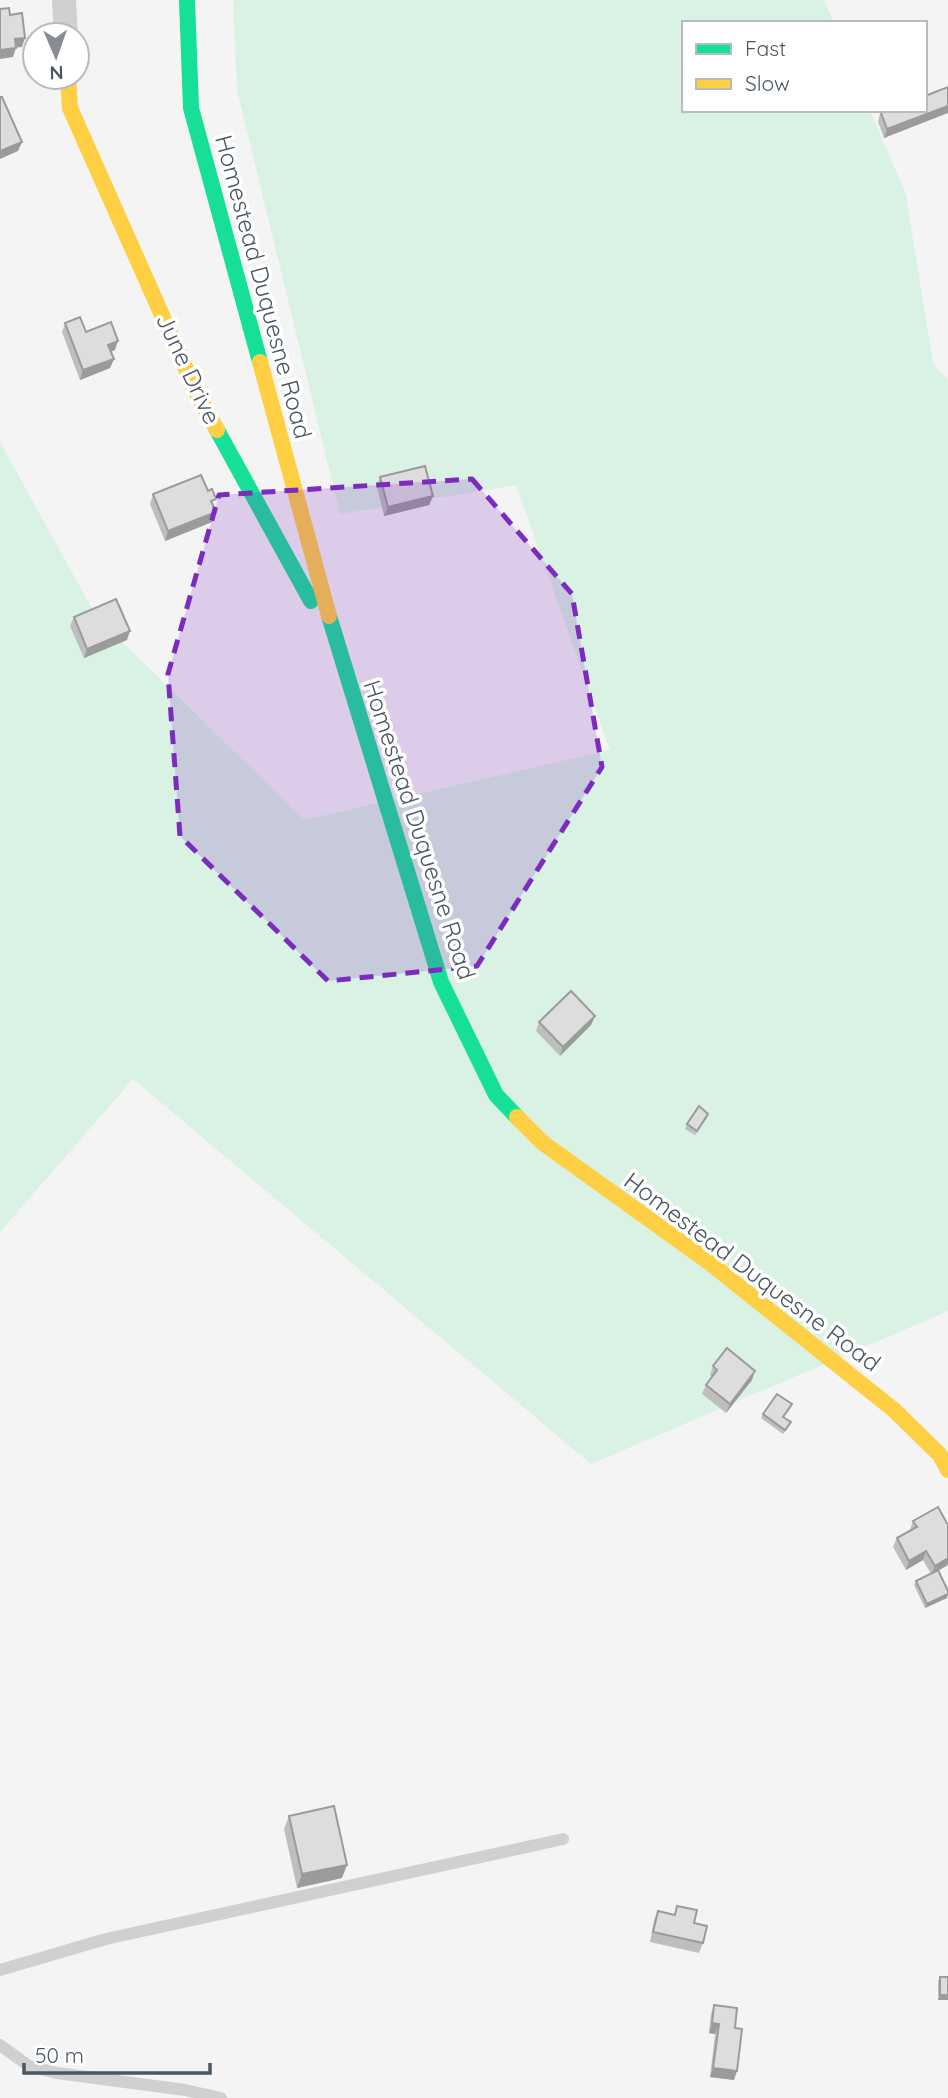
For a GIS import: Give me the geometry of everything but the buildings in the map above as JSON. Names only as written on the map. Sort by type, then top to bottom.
[{"type":"street","points":[[64,0],[65,21]]},
{"type":"street","name":"Homestead Duquesne Road","points":[[187,0],[191,108],[338,650],[441,982],[496,1095],[542,1143],[710,1264],[894,1409],[940,1455],[948,1470]]},
{"type":"street","name":"June Drive","points":[[69,91],[70,108],[197,394],[338,650]]},
{"type":"lane","points":[[0,1970],[106,1939],[563,1839]]},
{"type":"lane","points":[[0,2045],[29,2066],[57,2073],[185,2090],[221,2098]]},
{"type":"highlighted area","points":[[472,479],[572,594],[602,767],[477,966],[328,981],[180,836],[168,674],[219,495]]},
{"type":"green space","points":[[233,0],[824,0],[833,21],[682,21],[682,112],[871,112],[906,195],[933,364],[948,379],[948,1311],[591,1464],[133,1079],[0,1232],[0,442],[96,616],[304,820],[610,750],[516,485],[340,514],[237,90]]},
{"type":"traffic: fast","points":[[187,0],[191,108],[260,362]]},
{"type":"traffic: fast","points":[[217,430],[311,601]]},
{"type":"traffic: fast","points":[[329,616],[441,982],[496,1095],[517,1117]]},
{"type":"traffic: slow","points":[[69,91],[70,108],[197,394],[217,430]]},
{"type":"traffic: slow","points":[[260,362],[329,616]]},
{"type":"traffic: slow","points":[[517,1117],[543,1143],[710,1263],[894,1410],[940,1455],[948,1470]]}]
